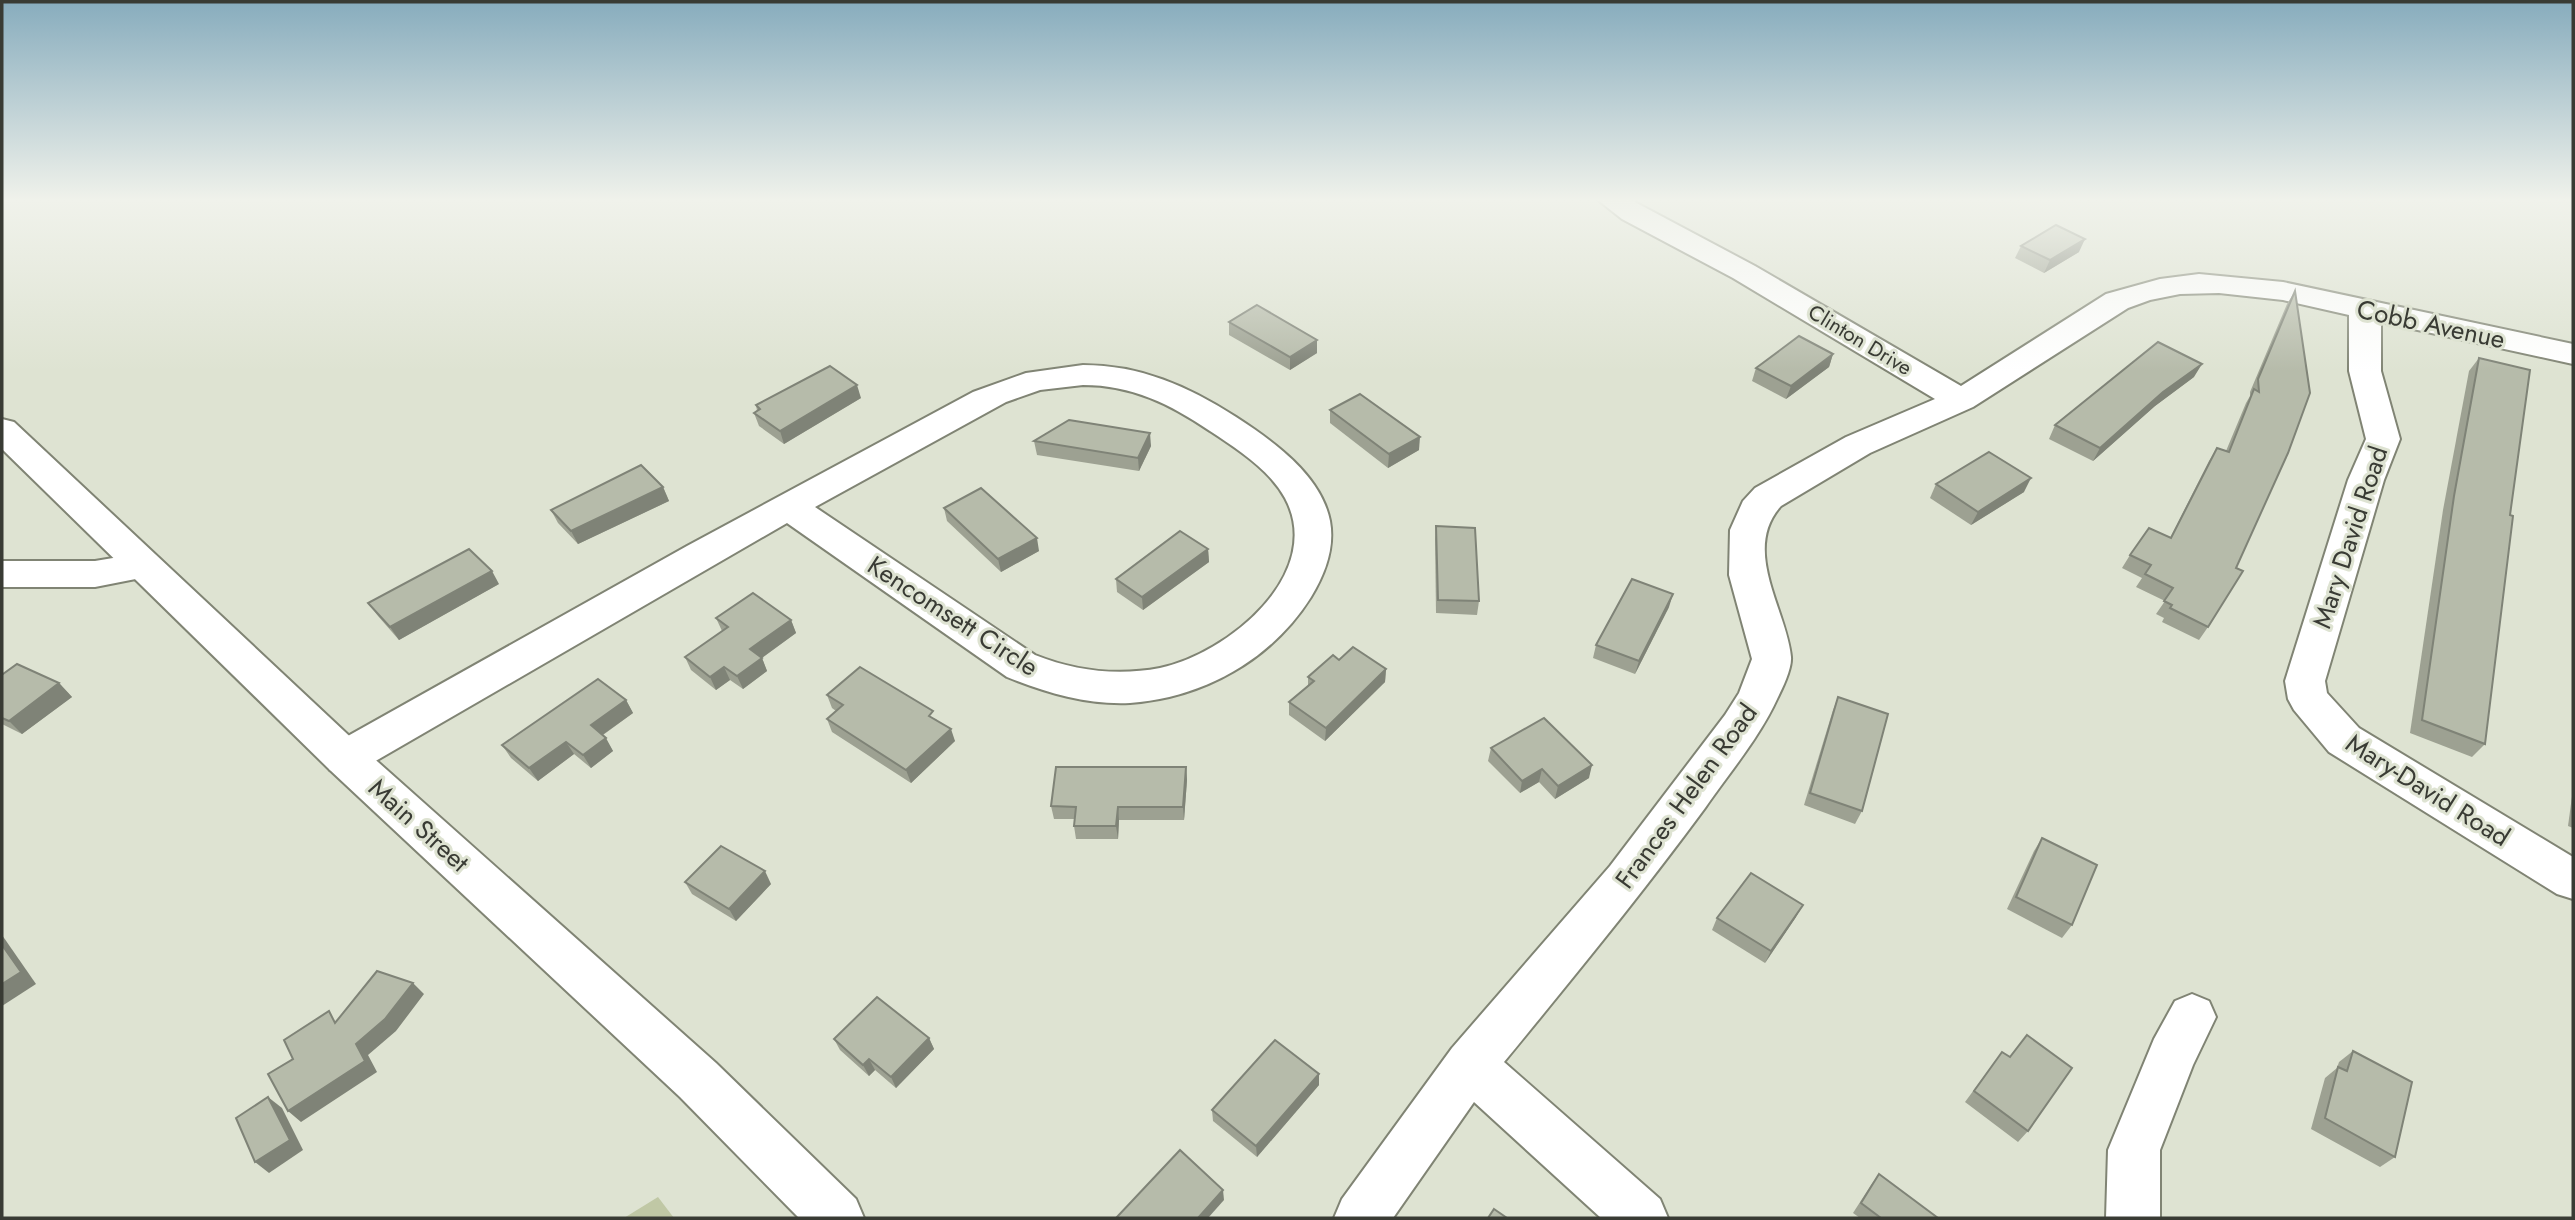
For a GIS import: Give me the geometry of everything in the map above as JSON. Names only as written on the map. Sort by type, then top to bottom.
[{"type":"street","name":"Clinton Drive","points":[[1715,257],[1961,400]]},
{"type":"street","name":"Frances Helen Road","points":[[1361,1218],[1470,1065],[1626,880],[1741,727],[1758,697],[1772,659],[1748,575],[1748,530],[1756,510],[1768,497],[1857,445],[1961,400],[2117,301],[2179,283],[2247,285]]},
{"type":"street","name":"Cobb Avenue","points":[[2247,285],[2283,290],[2573,354]]},
{"type":"street","name":"Mary David Road","points":[[2305,681],[2366,480],[2383,439],[2365,371],[2365,310]]},
{"type":"street","name":"Kencomsett Circle","points":[[345,758],[788,506],[997,393],[1053,378],[1104,375],[1145,383],[1191,404],[1272,461],[1291,480],[1306,501],[1312,525],[1311,553],[1303,580],[1289,603],[1239,650],[1191,675],[1128,688],[1096,688],[1044,677],[1021,666],[788,506]]},
{"type":"street","name":"Main Street","points":[[2,430],[345,758],[630,1016],[837,1218]]},
{"type":"street","points":[[2,574],[95,574],[143,566]]},
{"type":"street","name":"Mary-David Road","points":[[2305,681],[2308,699],[2344,740],[2573,880]]},
{"type":"street","points":[[2133,1218],[2134,1150],[2172,1056],[2192,1017]]},
{"type":"street","points":[[1470,1065],[1641,1218]]},
{"type":"green space","points":[[658,1197],[674,1218],[624,1218]]},
{"type":"building","points":[[2295,291],[2310,393],[2288,453],[2236,568],[2243,571],[2208,627],[2170,608],[2172,605],[2164,601],[2173,588],[2145,574],[2151,565],[2130,555],[2149,528],[2171,538],[2217,448],[2229,452],[2254,389],[2259,392],[2258,379]]},
{"type":"building","points":[[1257,305],[1317,340],[1290,357],[1229,322]]},
{"type":"building","points":[[1799,336],[1833,354],[1791,386],[1756,368]]},
{"type":"building","points":[[2158,342],[2202,364],[2163,392],[2100,448],[2055,425]]},
{"type":"building","points":[[2479,358],[2530,370],[2510,515],[2513,516],[2485,744],[2422,720],[2454,496]]},
{"type":"building","points":[[830,366],[857,385],[780,431],[754,413],[760,409],[756,405]]},
{"type":"building","points":[[1360,394],[1420,437],[1389,454],[1330,410]]},
{"type":"building","points":[[1069,420],[1150,433],[1138,458],[1034,441]]},
{"type":"building","points":[[1989,452],[2031,478],[1978,512],[1936,484]]},
{"type":"building","points":[[641,465],[663,487],[571,531],[551,510]]},
{"type":"building","points":[[981,488],[1037,538],[998,559],[944,508]]},
{"type":"building","points":[[1436,526],[1475,528],[1479,601],[1438,600]]},
{"type":"building","points":[[1180,531],[1208,549],[1142,597],[1116,579]]},
{"type":"building","points":[[469,549],[492,571],[390,627],[368,603]]},
{"type":"building","points":[[1632,579],[1673,594],[1639,661],[1596,645]]},
{"type":"building","points":[[753,593],[791,620],[750,649],[762,658],[737,676],[724,667],[710,677],[685,657],[728,627],[716,618]]},
{"type":"building","points":[[1353,647],[1386,669],[1326,728],[1289,702],[1314,681],[1308,677],[1333,655],[1339,660]]},
{"type":"building","points":[[17,664],[59,683],[9,721],[2,718],[2,673]]},
{"type":"building","points":[[860,667],[933,711],[929,716],[951,729],[906,770],[827,719],[843,705],[827,695]]},
{"type":"building","points":[[598,679],[626,700],[591,725],[606,738],[583,755],[566,742],[529,768],[502,745]]},
{"type":"building","points":[[1838,697],[1888,714],[1862,811],[1810,793]]},
{"type":"building","points":[[1544,718],[1592,765],[1558,786],[1542,769],[1522,781],[1491,748]]},
{"type":"building","points":[[1056,767],[1186,767],[1183,807],[1118,807],[1116,826],[1074,826],[1076,807],[1051,806]]},
{"type":"building","points":[[2042,838],[2097,865],[2072,925],[2016,897]]},
{"type":"building","points":[[721,846],[765,871],[729,909],[685,882]]},
{"type":"building","points":[[1751,873],[1803,905],[1771,951],[1717,918]]},
{"type":"building","points":[[2,945],[21,972],[2,984]]},
{"type":"building","points":[[377,971],[413,983],[385,1019],[356,1044],[365,1061],[288,1111],[268,1074],[293,1059],[284,1040],[329,1011],[335,1023]]},
{"type":"building","points":[[877,997],[929,1038],[891,1077],[869,1059],[863,1065],[834,1039]]},
{"type":"building","points":[[2027,1035],[2072,1068],[2028,1131],[1974,1091],[2002,1052],[2010,1057]]},
{"type":"building","points":[[1275,1040],[1319,1074],[1256,1146],[1212,1110]]},
{"type":"building","points":[[2353,1051],[2412,1082],[2395,1157],[2325,1118],[2338,1067],[2347,1071]]},
{"type":"building","points":[[268,1097],[290,1140],[255,1162],[236,1118]]},
{"type":"building","points":[[1180,1150],[1223,1190],[1198,1218],[1116,1218]]},
{"type":"building","points":[[1879,1174],[1938,1218],[1881,1218],[1861,1203]]},
{"type":"building","points":[[1494,1209],[1507,1218],[1488,1218]]}]
